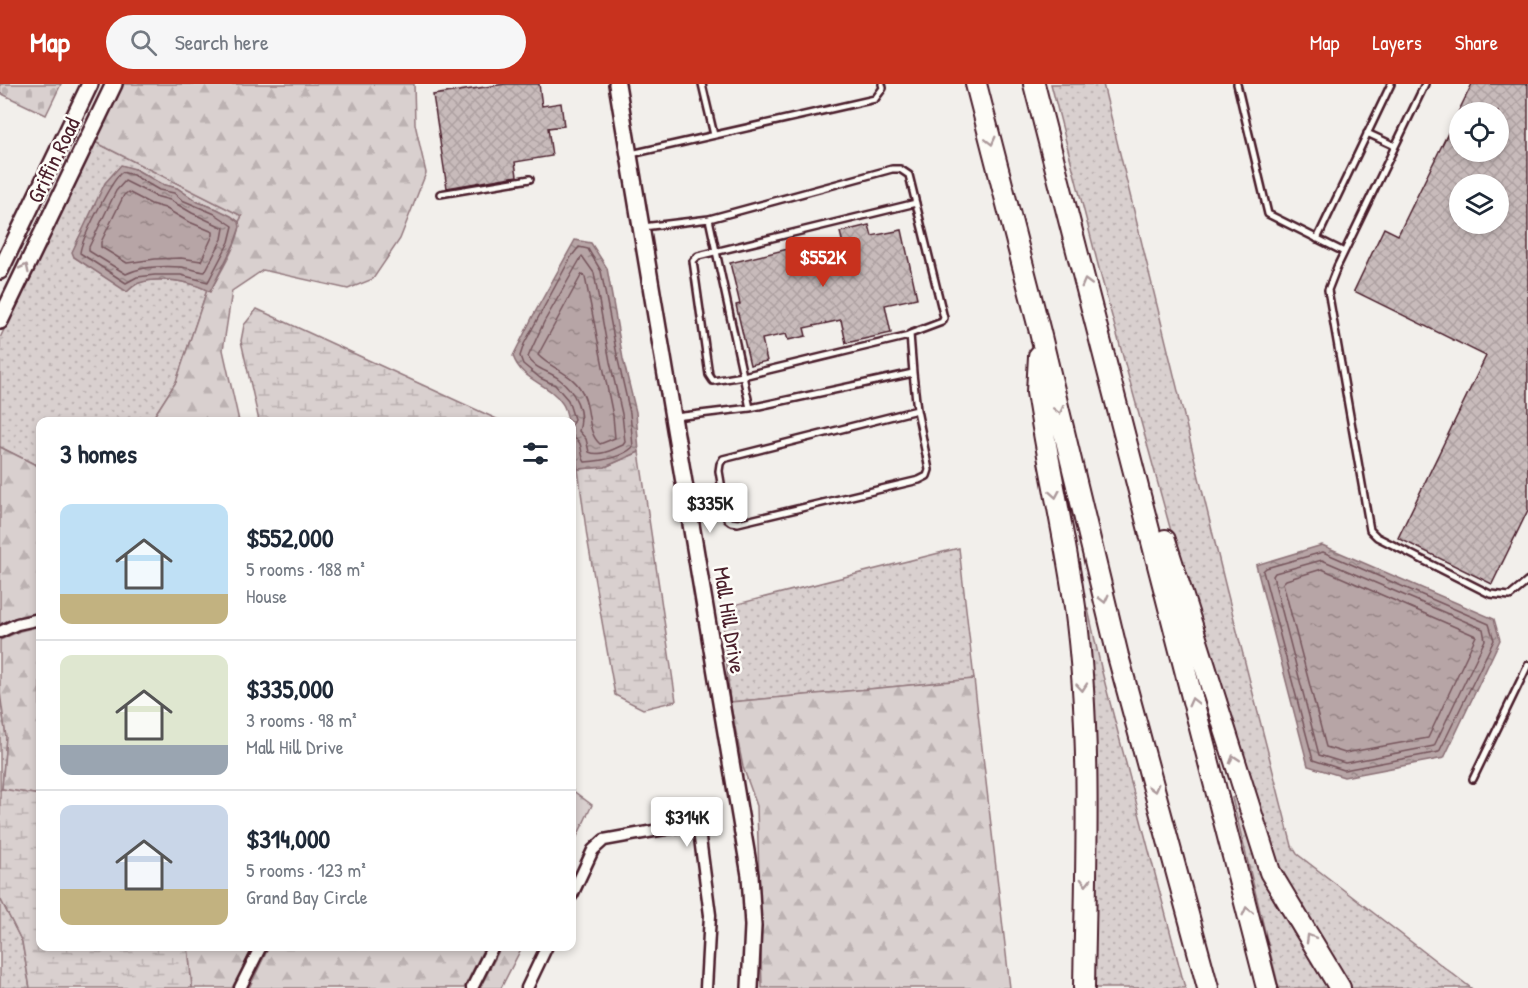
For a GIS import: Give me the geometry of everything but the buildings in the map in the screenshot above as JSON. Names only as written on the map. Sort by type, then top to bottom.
[{"type":"highway","points":[[976,84],[1040,332],[1118,656],[1208,988]]},
{"type":"highway","points":[[1034,84],[1267,988]]},
{"type":"highway","points":[[1040,332],[1037,392],[1075,607],[1085,724],[1087,837],[1084,988]]},
{"type":"highway","points":[[1101,339],[1270,872],[1340,988]]},
{"type":"street","name":"Griffin Road","points":[[0,271],[90,84]]},
{"type":"street","name":"Griffin Road","points":[[0,321],[114,84]]},
{"type":"street","name":"Mall Hill Drive","points":[[617,84],[750,875],[753,926],[750,988]]},
{"type":"street","points":[[0,632],[17,624],[36,621]]},
{"type":"street","points":[[576,886],[593,850],[604,840],[698,823],[710,915],[706,988]]},
{"type":"street","points":[[240,988],[258,951]]},
{"type":"street","points":[[472,988],[490,951]]},
{"type":"street","points":[[527,988],[545,951]]},
{"type":"lane","points":[[702,84],[714,135]]},
{"type":"lane","points":[[629,155],[875,99],[883,88],[882,84]]},
{"type":"lane","points":[[1237,84],[1268,214],[1344,252]]},
{"type":"lane","points":[[1317,239],[1391,84]]},
{"type":"lane","points":[[1425,84],[1328,290],[1370,530],[1377,537],[1490,594],[1510,597],[1528,581]]},
{"type":"lane","points":[[1367,134],[1395,146]]},
{"type":"lane","points":[[641,227],[708,219],[892,168],[900,169],[909,175],[916,203],[944,318],[942,322],[912,332],[909,336],[717,381],[713,381],[709,375],[693,261],[698,256],[916,203]]},
{"type":"lane","points":[[440,194],[530,179]]},
{"type":"lane","points":[[708,219],[750,408]]},
{"type":"lane","points":[[909,336],[917,410],[929,470],[927,476],[919,480],[738,523],[727,519],[719,471],[723,459],[917,410]]},
{"type":"lane","points":[[674,417],[750,408],[913,373]]},
{"type":"lane","points":[[1473,779],[1528,664]]},
{"type":"green space","points":[[0,84],[61,84],[46,115],[0,93]]},
{"type":"green space","points":[[122,84],[414,84],[415,124],[426,173],[400,239],[373,279],[348,289],[263,270],[232,291],[223,350],[238,417],[154,417],[176,382],[207,290],[210,291],[229,256],[242,216],[95,142]]},
{"type":"green space","points":[[1051,84],[1103,84],[1226,588],[1292,846],[1297,854],[1471,988],[1350,988],[1312,930],[1269,853],[1197,626]]},
{"type":"green space","points":[[95,142],[242,216],[239,222],[217,209],[198,202],[177,188],[161,184],[135,169],[87,224],[79,237],[74,257],[127,291],[137,284],[155,280],[183,282],[207,290],[176,382],[154,417],[36,417],[36,465],[0,447],[0,338]]},
{"type":"green space","points":[[257,309],[492,417],[258,417],[241,341],[244,325]]},
{"type":"green space","points":[[0,447],[36,465],[36,613],[0,624]]},
{"type":"green space","points":[[639,452],[676,701],[643,709],[615,695],[587,537],[578,469],[605,467]]},
{"type":"green space","points":[[959,548],[974,679],[730,702],[722,608]]},
{"type":"green space","points":[[1085,605],[1088,609],[1102,672],[1185,988],[1087,988],[1080,606]]},
{"type":"green space","points":[[36,627],[36,794],[2,789],[6,737],[0,692],[0,640]]},
{"type":"green space","points":[[974,679],[1010,988],[762,988],[757,806],[743,767],[730,702]]},
{"type":"green space","points":[[0,692],[6,737],[2,789],[0,790]]},
{"type":"green space","points":[[0,790],[36,794],[36,951],[188,951],[192,988],[30,988],[22,942],[0,898]]},
{"type":"green space","points":[[576,793],[592,805],[576,839]]},
{"type":"green space","points":[[1235,797],[1260,860],[1331,988],[1279,988],[1232,798]]},
{"type":"green space","points":[[0,898],[22,942],[30,988],[0,988]]},
{"type":"green space","points":[[188,951],[251,951],[232,988],[192,988]]},
{"type":"green space","points":[[267,951],[482,951],[464,988],[249,988]]},
{"type":"green space","points":[[499,951],[520,951],[501,988],[480,988]]},
{"type":"water","points":[[121,165],[135,169],[161,184],[177,188],[198,202],[217,209],[239,222],[240,227],[234,244],[210,292],[195,285],[156,280],[134,285],[127,292],[74,257],[72,252],[105,183]]},
{"type":"water","points":[[575,240],[591,243],[607,268],[623,359],[636,412],[639,452],[605,467],[578,469],[576,417],[567,417],[563,405],[556,396],[522,371],[513,356]]},
{"type":"water","points":[[1322,545],[1494,619],[1500,640],[1444,758],[1344,777],[1308,766],[1256,565]]}]
